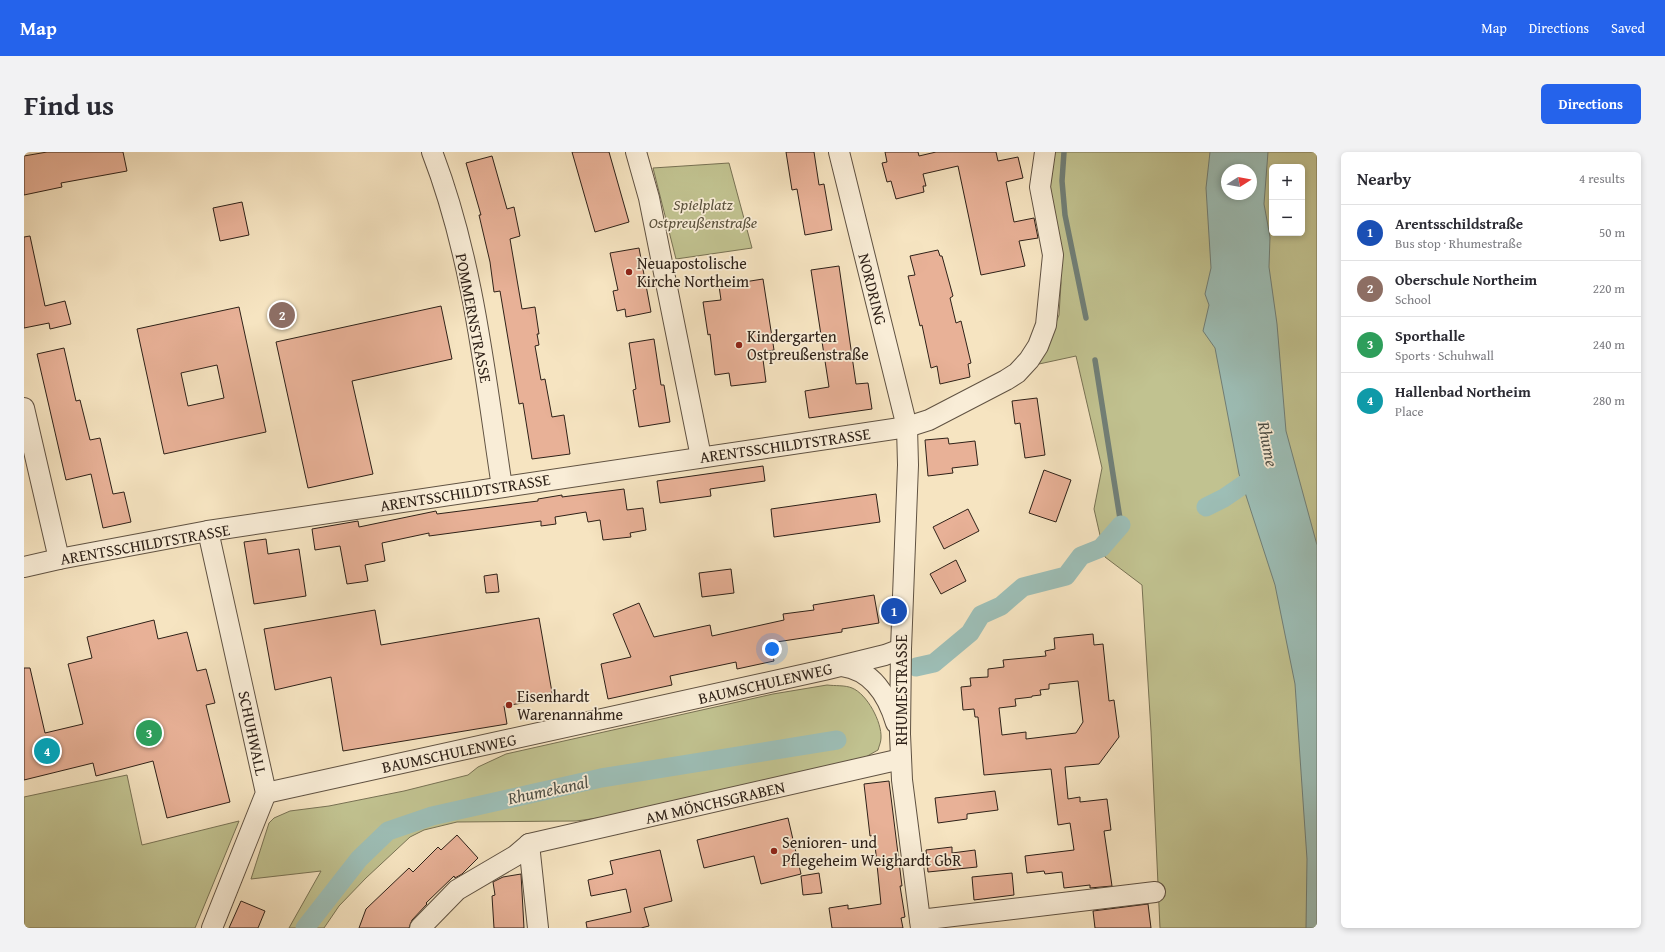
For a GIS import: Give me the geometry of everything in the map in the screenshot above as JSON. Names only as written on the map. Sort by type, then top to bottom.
[{"type":"street","name":"POMMERNSTRASSE","points":[[432,152],[460,243],[477,326],[502,486]]},
{"type":"street","points":[[636,152],[649,198],[701,457]]},
{"type":"street","name":"NORDRING","points":[[838,152],[907,427]]},
{"type":"street","name":"ARENTSSCHILDTSTRASSE","points":[[24,567],[208,531],[502,486],[907,427],[929,420],[1017,373],[1038,346],[1046,325],[1053,255],[1040,187],[1045,152]]},
{"type":"street","points":[[24,408],[59,559]]},
{"type":"street","name":"RHUMESTRASSE","points":[[907,427],[908,465],[901,649],[900,734],[901,760],[920,924]]},
{"type":"street","name":"SCHUHWALL","points":[[208,531],[266,793],[212,928]]},
{"type":"street","name":"BAUMSCHULENWEG","points":[[266,793],[842,666],[885,655],[901,649]]},
{"type":"street","name":"BAUMSCHULENWEG","points":[[842,666],[852,667],[863,672],[879,686],[894,716],[900,734]]},
{"type":"street","name":"AM MÖNCHSGRABEN","points":[[420,928],[457,890],[515,856],[529,844],[901,760]]},
{"type":"street","points":[[529,844],[538,928]]},
{"type":"street","points":[[920,924],[1155,892]]},
{"type":"green space","points":[[1048,152],[1317,152],[1317,928],[1160,928],[1151,731],[1142,585],[1105,557],[1094,509],[1102,468],[1076,356],[1039,364],[1059,315],[1061,283],[1058,252],[1045,189]]},
{"type":"green space","name":"Spielplatz Ostpreußenstraße","points":[[729,163],[752,248],[676,259],[653,168]]},
{"type":"green space","points":[[827,685],[852,688],[858,691],[868,702],[876,717],[881,732],[881,740],[878,750],[862,759],[605,817],[576,821],[457,822],[424,830],[410,837],[366,878],[339,906],[324,928],[289,928],[321,871],[251,879],[269,823],[274,818],[290,811],[329,806],[404,791],[468,775],[478,767],[506,754],[773,694]]},
{"type":"green space","points":[[127,775],[142,845],[239,821],[195,928],[24,928],[24,797]]},
{"type":"water","name":"Rhume","points":[[1210,152],[1268,152],[1264,204],[1270,237],[1269,267],[1277,324],[1286,431],[1317,545],[1317,928],[1306,928],[1307,859],[1295,684],[1275,585],[1239,474],[1215,348],[1203,331],[1209,305],[1205,294],[1211,268],[1206,188]]},
{"type":"building","points":[[47,152],[123,152],[127,171],[61,183],[62,187],[24,195],[24,156]]},
{"type":"building","points":[[572,152],[609,152],[629,222],[595,232]]},
{"type":"building","points":[[786,152],[814,152],[819,185],[824,184],[832,230],[805,235],[797,189],[792,190]]},
{"type":"building","points":[[885,152],[918,152],[919,156],[936,152],[996,152],[998,161],[1018,157],[1023,178],[1006,182],[1014,222],[1034,218],[1038,238],[1019,241],[1025,266],[981,275],[958,166],[923,174],[926,186],[923,186],[924,192],[896,199],[891,181],[887,182],[882,163],[887,162]]},
{"type":"building","points":[[492,156],[507,209],[514,207],[520,236],[510,239],[522,309],[535,307],[539,345],[535,346],[541,380],[545,379],[552,417],[564,415],[570,454],[532,459],[523,403],[519,404],[500,291],[494,292],[490,262],[479,215],[481,215],[466,163]]},
{"type":"building","points":[[242,202],[249,235],[220,241],[213,208]]},
{"type":"building","points":[[30,236],[45,306],[65,301],[71,324],[50,329],[49,323],[24,328],[24,237]]},
{"type":"building","name":"Neuapostolische Kirche Northeim","points":[[639,248],[651,312],[626,317],[625,309],[617,311],[613,291],[618,290],[610,253]]},
{"type":"building","points":[[938,250],[940,256],[942,256],[953,296],[950,298],[956,323],[961,321],[971,363],[968,364],[970,377],[940,384],[937,366],[931,368],[922,325],[920,326],[908,276],[915,275],[910,256]]},
{"type":"building","points":[[839,266],[856,384],[868,383],[872,409],[809,418],[805,391],[829,387],[811,270]]},
{"type":"building","points":[[763,279],[774,350],[762,352],[766,382],[731,386],[729,373],[715,375],[710,334],[708,335],[703,302],[721,300],[719,286]]},
{"type":"building","points":[[441,306],[452,359],[352,381],[373,474],[308,488],[276,342]]},
{"type":"building","points":[[239,307],[266,432],[164,454],[137,329]],"holes":[[[217,365],[224,398],[188,406],[181,373]]]},
{"type":"building","points":[[654,339],[661,385],[664,385],[670,422],[639,427],[633,390],[636,389],[629,343]]},
{"type":"building","points":[[64,348],[76,401],[80,400],[90,440],[100,438],[113,494],[124,492],[131,522],[103,528],[91,474],[66,480],[37,354]]},
{"type":"building","points":[[1037,398],[1045,455],[1025,458],[1020,423],[1015,424],[1012,401]]},
{"type":"building","points":[[948,438],[949,444],[975,441],[978,465],[952,468],[953,473],[928,476],[925,440]]},
{"type":"building","points":[[763,466],[765,481],[710,489],[711,496],[660,503],[657,481]]},
{"type":"building","points":[[1044,470],[1071,480],[1056,522],[1029,513]]},
{"type":"building","points":[[624,489],[627,510],[643,508],[646,530],[630,533],[631,537],[603,540],[600,520],[588,522],[586,512],[555,517],[556,524],[541,526],[541,521],[429,536],[429,533],[382,543],[385,561],[365,565],[368,581],[347,584],[340,546],[315,550],[312,529],[358,521],[359,527],[436,511],[437,514],[538,501],[538,499],[562,495],[562,497]]},
{"type":"building","points":[[876,494],[880,522],[774,537],[771,509]]},
{"type":"building","points":[[968,509],[979,531],[944,549],[933,527]]},
{"type":"building","points":[[266,539],[268,554],[299,549],[306,596],[254,604],[244,542]]},
{"type":"building","points":[[956,560],[966,581],[941,594],[930,574]]},
{"type":"building","points":[[731,569],[734,593],[702,597],[699,573]]},
{"type":"building","points":[[497,574],[499,592],[486,593],[484,576]]},
{"type":"building","points":[[874,595],[879,623],[842,629],[842,632],[770,643],[774,661],[737,669],[736,662],[670,676],[672,685],[608,699],[601,664],[631,657],[613,614],[639,603],[654,637],[710,625],[712,636],[784,620],[783,614],[814,610],[813,605]]},
{"type":"building","points":[[375,610],[381,645],[539,618],[553,698],[504,706],[507,724],[343,751],[331,677],[275,690],[264,629]]},
{"type":"building","points":[[154,620],[158,639],[187,632],[197,671],[206,669],[215,703],[206,705],[230,802],[167,818],[153,761],[96,776],[93,763],[24,780],[24,668],[30,668],[45,733],[83,724],[68,664],[92,658],[87,637]]},
{"type":"building","points":[[1093,634],[1094,645],[1103,644],[1109,701],[1114,700],[1119,737],[1099,764],[1065,767],[1068,799],[1080,797],[1080,802],[1107,799],[1111,830],[1104,831],[1112,886],[1090,888],[1090,885],[1064,888],[1062,872],[1045,874],[1044,871],[1027,873],[1025,856],[1074,850],[1070,823],[1058,825],[1051,769],[984,775],[978,717],[975,717],[974,709],[963,710],[961,687],[971,686],[970,678],[988,677],[988,669],[1004,667],[1003,660],[1046,656],[1045,651],[1055,649],[1054,638]],"holes":[[[1078,681],[1083,722],[1076,733],[1026,739],[1026,732],[1002,735],[999,708],[1016,706],[1015,699],[1041,695],[1040,690],[1049,689],[1049,684]]]},
{"type":"building","points":[[889,781],[902,886],[900,886],[905,917],[901,918],[903,928],[832,928],[829,908],[848,905],[848,909],[881,904],[874,835],[870,836],[864,784]]},
{"type":"building","points":[[995,791],[998,810],[967,814],[967,819],[938,823],[935,798]]},
{"type":"building","name":"Senioren- und Pflegeheim Weighardt GbR","points":[[788,818],[801,874],[761,884],[754,856],[704,868],[697,840]]},
{"type":"building","points":[[457,835],[478,858],[462,874],[455,878],[454,876],[426,903],[427,904],[412,920],[409,928],[359,928],[366,909],[409,868],[413,872],[438,847],[441,850]]},
{"type":"building","points":[[952,847],[952,853],[975,850],[977,867],[928,872],[926,850]]},
{"type":"building","points":[[660,850],[672,901],[644,908],[649,926],[641,928],[587,928],[586,922],[631,912],[626,889],[591,896],[588,880],[613,874],[610,861]]},
{"type":"building","points":[[819,873],[822,893],[803,895],[801,876]]},
{"type":"building","points":[[1012,873],[1014,895],[974,900],[972,877]]},
{"type":"building","points":[[521,874],[524,928],[494,928],[492,896],[495,895],[493,882],[503,877]]},
{"type":"building","points":[[241,901],[265,911],[258,928],[229,928]]},
{"type":"building","points":[[1148,904],[1151,928],[1095,928],[1093,911]]},
{"type":"waterway","points":[[1064,152],[1062,181],[1065,215],[1086,318]]},
{"type":"waterway","points":[[1095,360],[1121,525]]},
{"type":"waterway","name":"Rhumekanal","points":[[1206,507],[1224,498],[1259,474],[1262,470]]},
{"type":"waterway","name":"Rhumekanal","points":[[916,667],[934,663],[970,633],[981,615],[1001,606],[1023,587],[1066,576],[1081,556],[1101,548],[1121,525]]},
{"type":"waterway","name":"Rhumekanal","points":[[305,928],[359,859],[388,831],[432,816],[601,778],[837,740]]},
{"type":"place","name":"Neuapostolische Kirche Northeim","points":[[629,272]]},
{"type":"place","name":"Oberschule Northeim","points":[[282,315]]},
{"type":"place","name":"Kindergarten Ostpreußenstraße","points":[[739,345]]},
{"type":"place","name":"Arentsschildstraße","points":[[894,611]]},
{"type":"place","name":"Eisenhardt Warenannahme","points":[[509,705]]},
{"type":"place","name":"Sporthalle","points":[[149,733]]},
{"type":"place","name":"Hallenbad Northeim","points":[[47,751]]},
{"type":"place","name":"Senioren- und Pflegeheim Weighardt GbR","points":[[774,851]]}]
